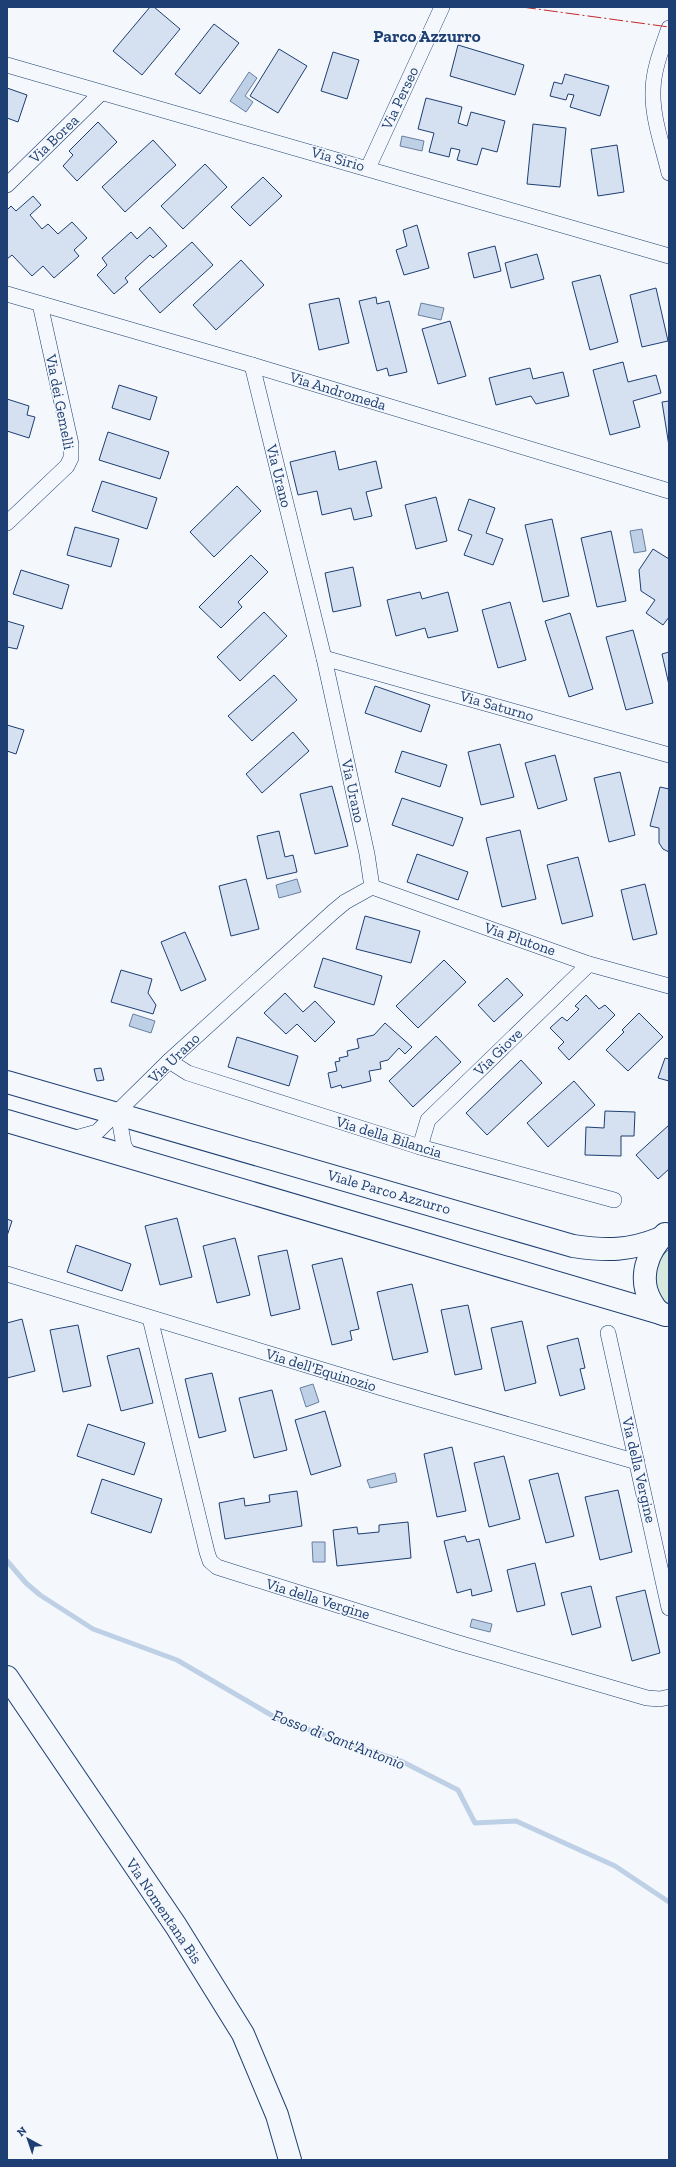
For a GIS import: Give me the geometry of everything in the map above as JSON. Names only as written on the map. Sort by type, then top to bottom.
[{"type":"street","name":"Via Perseo","points":[[368,168],[442,7]]},
{"type":"street","points":[[669,28],[657,68],[653,91],[653,103],[669,173]]},
{"type":"street","points":[[657,68],[669,58]]},
{"type":"street","name":"Via Sirio","points":[[7,65],[669,256]]},
{"type":"street","name":"Via Borea","points":[[7,186],[101,93]]},
{"type":"street","name":"Via Andromeda","points":[[7,294],[252,365],[669,491]]},
{"type":"street","name":"Via dei Gemelli","points":[[7,523],[57,477],[71,458],[71,444],[40,304]]},
{"type":"street","name":"Via Urano","points":[[118,1113],[169,1061],[333,912],[345,902],[372,887],[367,854],[324,658],[252,365]]},
{"type":"street","name":"Via Saturno","points":[[324,658],[669,755]]},
{"type":"street","name":"Via Plutone","points":[[372,887],[589,964],[669,986]]},
{"type":"street","name":"Via Giove","points":[[420,1147],[428,1120],[589,964]]},
{"type":"street","name":"Via della Bilancia","points":[[169,1061],[188,1073],[420,1147],[614,1200]]},
{"type":"street","name":"Viale Parco Azzurro","points":[[7,1082],[573,1246],[617,1250],[639,1246],[665,1234]]},
{"type":"street","points":[[72,1139],[97,1132],[118,1113]]},
{"type":"street","points":[[118,1113],[124,1146],[131,1156]]},
{"type":"street","name":"Viale Parco Azzurro","points":[[7,1121],[131,1156],[664,1315]]},
{"type":"street","name":"Viale Parco Azzurro","points":[[664,1315],[648,1294],[644,1276],[649,1259],[665,1234]]},
{"type":"street","name":"Via dell'Equinozio","points":[[7,1274],[150,1318],[637,1462]]},
{"type":"street","name":"Via della Vergine","points":[[150,1318],[207,1552],[210,1561],[217,1567],[455,1642],[640,1696],[654,1699],[669,1697]]},
{"type":"street","name":"Via della Vergine","points":[[608,1333],[669,1608]]},
{"type":"street","name":"Via Nomentana Bis","points":[[7,1677],[176,1926],[242,2034],[277,2115],[290,2160]]},
{"type":"shaded area","points":[[669,1249],[669,1305],[657,1293],[654,1278],[659,1262]]},
{"type":"water","points":[[249,72],[257,78],[245,96],[253,102],[246,112],[230,101]]},
{"type":"water","points":[[402,136],[424,141],[422,151],[400,146]]},
{"type":"water","points":[[421,303],[444,308],[441,320],[418,315]]},
{"type":"water","points":[[642,529],[646,551],[634,553],[630,531]]},
{"type":"water","points":[[297,879],[301,892],[279,898],[276,885]]},
{"type":"water","points":[[133,1014],[155,1021],[151,1033],[129,1026]]},
{"type":"water","points":[[313,1384],[319,1402],[306,1407],[300,1388]]},
{"type":"water","points":[[395,1473],[397,1482],[370,1488],[367,1480]]},
{"type":"water","points":[[312,1542],[325,1542],[325,1562],[313,1562]]},
{"type":"water","points":[[472,1619],[492,1624],[490,1632],[470,1627]]},
{"type":"building","points":[[150,7],[154,7],[180,29],[142,75],[113,51]]},
{"type":"building","points":[[214,24],[239,43],[200,94],[175,74]]},
{"type":"building","points":[[458,45],[524,65],[515,95],[450,76]]},
{"type":"building","points":[[279,49],[307,66],[278,113],[250,96]]},
{"type":"building","points":[[333,52],[359,60],[347,99],[321,91]]},
{"type":"building","points":[[565,74],[609,86],[600,116],[570,107],[574,95],[568,94],[566,100],[550,96],[554,82],[562,84]]},
{"type":"building","points":[[7,88],[27,95],[18,122],[7,118]]},
{"type":"building","points":[[426,98],[462,107],[458,123],[467,126],[471,112],[505,121],[497,152],[482,148],[477,165],[457,160],[460,150],[451,148],[449,157],[429,152],[434,133],[418,129]]},
{"type":"building","points":[[98,122],[117,142],[77,181],[63,166],[73,155],[69,151]]},
{"type":"building","points":[[533,124],[566,128],[560,187],[527,184]]},
{"type":"building","points":[[153,140],[176,165],[125,212],[102,187]]},
{"type":"building","points":[[617,145],[624,192],[598,196],[591,149]]},
{"type":"building","points":[[205,164],[227,187],[183,229],[161,206]]},
{"type":"building","points":[[263,177],[282,196],[250,226],[231,207]]},
{"type":"building","points":[[33,196],[41,205],[30,215],[42,229],[48,224],[58,234],[72,222],[87,238],[74,250],[79,256],[54,278],[43,266],[32,276],[12,255],[7,259],[7,210],[11,206],[16,211]]},
{"type":"building","points":[[417,225],[429,268],[404,275],[396,250],[407,246],[403,230]]},
{"type":"building","points":[[150,227],[167,246],[153,258],[150,255],[125,278],[128,282],[114,294],[97,275],[107,265],[102,258],[131,232],[137,239]]},
{"type":"building","points":[[192,242],[213,265],[160,313],[139,289]]},
{"type":"building","points":[[495,246],[501,271],[474,278],[468,253]]},
{"type":"building","points":[[537,254],[544,279],[511,288],[505,263]]},
{"type":"building","points":[[241,260],[264,285],[216,330],[193,305]]},
{"type":"building","points":[[600,275],[618,342],[590,350],[572,282]]},
{"type":"building","points":[[656,288],[668,341],[642,347],[630,295]]},
{"type":"building","points":[[376,297],[377,304],[389,301],[407,372],[389,376],[387,368],[377,371],[359,301]]},
{"type":"building","points":[[339,298],[349,343],[319,350],[309,304]]},
{"type":"building","points":[[450,321],[466,376],[438,384],[422,329]]},
{"type":"building","points":[[623,362],[628,382],[656,375],[661,393],[633,401],[640,427],[610,435],[593,370]]},
{"type":"building","points":[[530,368],[533,379],[563,372],[569,396],[536,404],[531,396],[496,405],[489,378]]},
{"type":"building","points":[[119,385],[157,397],[150,420],[112,408]]},
{"type":"building","points":[[7,399],[29,406],[27,415],[35,417],[29,438],[7,431]]},
{"type":"building","points":[[669,401],[669,446],[662,402]]},
{"type":"building","points":[[108,432],[169,452],[160,479],[99,460]]},
{"type":"building","points":[[335,451],[339,470],[376,461],[382,488],[366,492],[372,516],[354,520],[351,508],[322,515],[317,491],[298,495],[290,462]]},
{"type":"building","points":[[102,481],[157,498],[147,529],[92,511]]},
{"type":"building","points":[[237,486],[261,511],[214,557],[190,532]]},
{"type":"building","points":[[436,497],[447,541],[416,549],[405,505]]},
{"type":"building","points":[[469,499],[495,508],[486,533],[503,539],[493,565],[464,555],[472,535],[458,530]]},
{"type":"building","points":[[552,519],[569,596],[543,602],[525,525]]},
{"type":"building","points":[[75,527],[119,539],[111,567],[67,555]]},
{"type":"building","points":[[611,531],[626,601],[597,607],[581,538]]},
{"type":"building","points":[[653,549],[669,559],[669,617],[663,625],[646,613],[655,600],[641,591],[639,570]]},
{"type":"building","points":[[251,555],[268,572],[238,602],[242,607],[221,628],[199,607]]},
{"type":"building","points":[[353,567],[361,606],[333,612],[325,573]]},
{"type":"building","points":[[21,570],[69,585],[62,609],[13,594]]},
{"type":"building","points":[[420,592],[422,599],[448,592],[458,631],[428,638],[425,628],[396,636],[387,600]]},
{"type":"building","points":[[510,602],[526,660],[498,668],[482,610]]},
{"type":"building","points":[[264,612],[287,636],[240,681],[217,657]]},
{"type":"building","points":[[570,613],[593,689],[569,697],[545,621]]},
{"type":"building","points":[[7,621],[24,626],[17,649],[7,647]]},
{"type":"building","points":[[633,630],[653,703],[626,710],[606,637]]},
{"type":"building","points":[[669,652],[669,685],[662,654]]},
{"type":"building","points":[[274,675],[297,700],[252,741],[228,716]]},
{"type":"building","points":[[375,686],[430,705],[421,732],[365,713]]},
{"type":"building","points":[[7,725],[24,730],[16,754],[7,751]]},
{"type":"building","points":[[293,732],[309,751],[262,793],[246,774]]},
{"type":"building","points":[[500,744],[514,797],[481,805],[468,752]]},
{"type":"building","points":[[402,751],[447,765],[440,787],[395,772]]},
{"type":"building","points":[[555,755],[567,800],[538,809],[525,763]]},
{"type":"building","points":[[620,772],[635,835],[609,842],[594,778]]},
{"type":"building","points":[[332,786],[348,846],[315,854],[300,794]]},
{"type":"building","points":[[660,787],[669,789],[669,852],[663,849],[659,843],[659,828],[650,826]]},
{"type":"building","points":[[402,798],[463,818],[453,846],[392,825]]},
{"type":"building","points":[[520,830],[536,899],[502,907],[486,838]]},
{"type":"building","points":[[279,831],[285,857],[293,855],[297,872],[267,879],[257,836]]},
{"type":"building","points":[[417,854],[468,872],[458,900],[407,882]]},
{"type":"building","points":[[578,857],[593,916],[562,924],[547,865]]},
{"type":"building","points":[[246,879],[259,929],[231,936],[219,886]]},
{"type":"building","points":[[645,884],[657,934],[633,940],[621,890]]},
{"type":"building","points":[[365,916],[420,931],[411,963],[356,949]]},
{"type":"building","points":[[185,932],[206,980],[181,991],[161,942]]},
{"type":"building","points":[[323,958],[382,976],[374,1005],[314,987]]},
{"type":"building","points":[[444,960],[466,982],[418,1028],[396,1006]]},
{"type":"building","points":[[121,970],[152,979],[148,993],[156,1005],[153,1014],[111,1002]]},
{"type":"building","points":[[507,978],[523,995],[494,1022],[478,1005]]},
{"type":"building","points":[[285,993],[303,1012],[315,1001],[335,1022],[315,1042],[297,1024],[286,1034],[264,1013]]},
{"type":"building","points":[[586,995],[599,1009],[605,1005],[615,1015],[569,1060],[558,1048],[564,1042],[550,1028],[562,1017],[567,1021],[579,1009],[575,1006]]},
{"type":"building","points":[[639,1013],[663,1037],[628,1071],[606,1050],[624,1032],[622,1030]]},
{"type":"building","points":[[385,1023],[412,1047],[405,1054],[399,1048],[388,1060],[380,1062],[381,1069],[369,1071],[371,1081],[342,1088],[341,1085],[331,1088],[328,1073],[337,1071],[335,1062],[340,1061],[339,1058],[348,1056],[347,1051],[359,1048],[357,1039],[374,1035]]},
{"type":"building","points":[[436,1036],[461,1062],[413,1107],[389,1081]]},
{"type":"building","points":[[237,1037],[298,1056],[289,1086],[228,1067]]},
{"type":"building","points":[[665,1058],[669,1059],[669,1081],[658,1078]]},
{"type":"building","points":[[521,1060],[542,1083],[487,1135],[466,1113]]},
{"type":"building","points":[[101,1068],[104,1080],[97,1081],[94,1069]]},
{"type":"building","points":[[574,1081],[595,1105],[548,1147],[527,1123]]},
{"type":"building","points":[[605,1111],[635,1112],[634,1136],[621,1136],[621,1156],[585,1155],[586,1127],[604,1128]]},
{"type":"building","points":[[669,1125],[669,1169],[658,1179],[636,1155]]},
{"type":"building","points":[[177,1218],[192,1277],[160,1285],[145,1226]]},
{"type":"building","points":[[7,1219],[12,1221],[7,1236]]},
{"type":"building","points":[[235,1238],[250,1295],[217,1303],[203,1246]]},
{"type":"building","points":[[76,1245],[131,1264],[122,1291],[67,1272]]},
{"type":"building","points":[[287,1250],[300,1309],[271,1316],[258,1256]]},
{"type":"building","points":[[342,1258],[359,1329],[350,1331],[352,1340],[332,1345],[312,1265]]},
{"type":"building","points":[[412,1284],[428,1352],[393,1360],[377,1292]]},
{"type":"building","points":[[468,1305],[482,1369],[455,1375],[441,1310]]},
{"type":"building","points":[[22,1319],[35,1371],[7,1378],[7,1323]]},
{"type":"building","points":[[522,1321],[536,1383],[505,1391],[491,1328]]},
{"type":"building","points":[[78,1325],[91,1386],[63,1392],[50,1330]]},
{"type":"building","points":[[578,1338],[585,1368],[580,1369],[585,1389],[560,1396],[547,1346]]},
{"type":"building","points":[[139,1348],[153,1403],[121,1411],[107,1356]]},
{"type":"building","points":[[212,1373],[226,1431],[199,1438],[185,1379]]},
{"type":"building","points":[[272,1390],[287,1450],[254,1458],[239,1398]]},
{"type":"building","points":[[325,1411],[341,1466],[311,1475],[295,1420]]},
{"type":"building","points":[[88,1424],[145,1443],[134,1475],[77,1456]]},
{"type":"building","points":[[452,1447],[466,1511],[437,1517],[424,1454]]},
{"type":"building","points":[[504,1456],[520,1519],[489,1527],[474,1463]]},
{"type":"building","points":[[558,1473],[574,1536],[546,1543],[529,1480]]},
{"type":"building","points":[[102,1479],[162,1499],[151,1533],[91,1513]]},
{"type":"building","points":[[618,1490],[632,1552],[600,1560],[585,1497]]},
{"type":"building","points":[[297,1491],[302,1526],[225,1539],[219,1503],[244,1498],[245,1506],[270,1502],[269,1495]]},
{"type":"building","points":[[408,1522],[411,1558],[337,1566],[333,1530],[357,1527],[358,1534],[379,1532],[379,1525]]},
{"type":"building","points":[[465,1536],[467,1542],[479,1539],[492,1591],[472,1596],[471,1589],[457,1593],[444,1541]]},
{"type":"building","points":[[535,1563],[545,1605],[517,1612],[507,1570]]},
{"type":"building","points":[[591,1586],[601,1627],[572,1635],[561,1593]]},
{"type":"building","points":[[645,1590],[660,1653],[632,1661],[616,1597]]},
{"type":"waterway","name":"Fosso di Sant'Antonio","points":[[7,1561],[26,1583],[40,1595],[93,1629],[177,1660],[278,1719],[401,1761],[458,1790],[475,1823],[516,1821],[615,1866],[669,1902]]},
{"type":"power","points":[[522,7],[669,27]]},
{"type":"district","name":"Parco Azzurro","points":[[427,36]]}]
